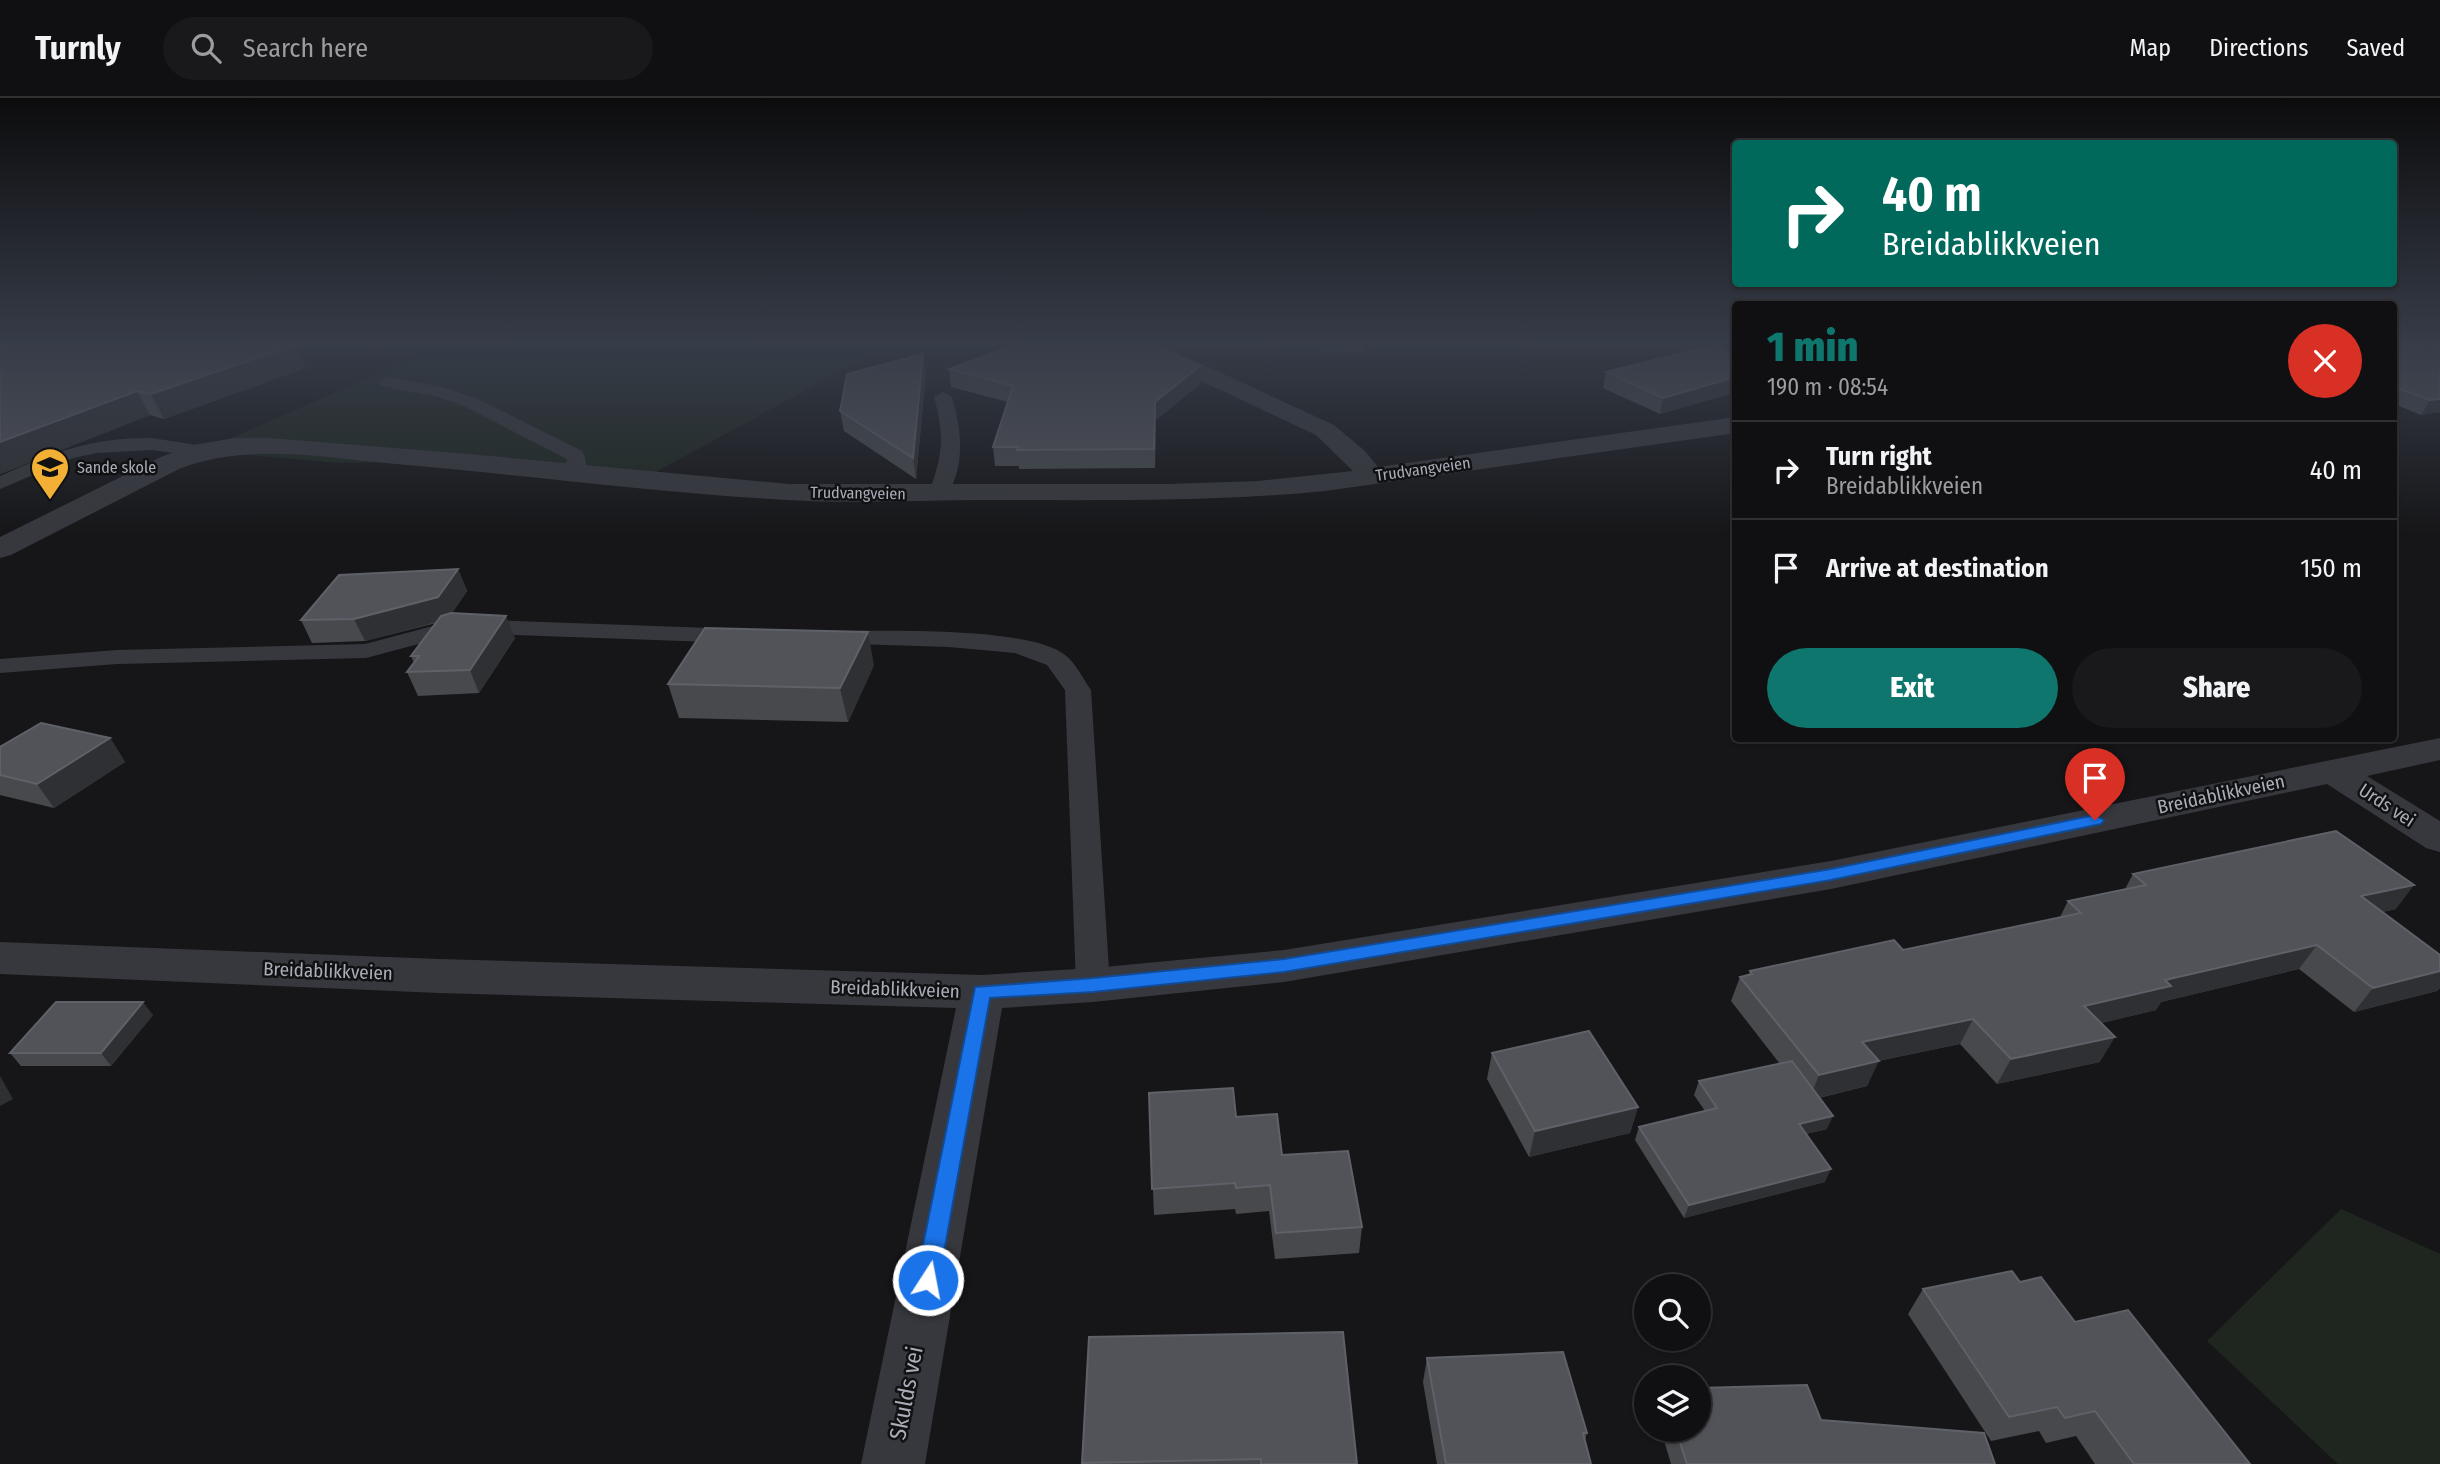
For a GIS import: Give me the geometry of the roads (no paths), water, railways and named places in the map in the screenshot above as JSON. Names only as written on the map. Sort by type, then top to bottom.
[{"type":"street","points":[[1277,408],[1325,430],[1356,457],[1371,476]]},
{"type":"street","name":"Trudvangveien","points":[[0,549],[170,463],[202,451],[235,446],[270,446],[789,492],[938,494],[1258,489],[1371,476],[1732,426]]},
{"type":"street","name":"Breidablikkveien","points":[[0,958],[439,976],[982,992],[1093,985],[1284,966],[1831,875],[2440,749]]},
{"type":"street","name":"Urds vei","points":[[2333,771],[2440,839]]},
{"type":"street","name":"Skulds vei","points":[[893,1464],[982,992]]},
{"type":"lane","points":[[480,408],[575,455],[575,473]]},
{"type":"lane","points":[[938,494],[954,443],[946,408]]},
{"type":"lane","points":[[0,483],[66,454],[92,447],[164,444],[202,451]]},
{"type":"lane","points":[[0,666],[117,657],[366,651],[460,626],[757,636]]},
{"type":"lane","points":[[811,637],[961,640],[1020,646],[1055,659],[1078,690],[1093,985]]},
{"type":"place","name":"Sande skole","points":[[50,501]]}]
